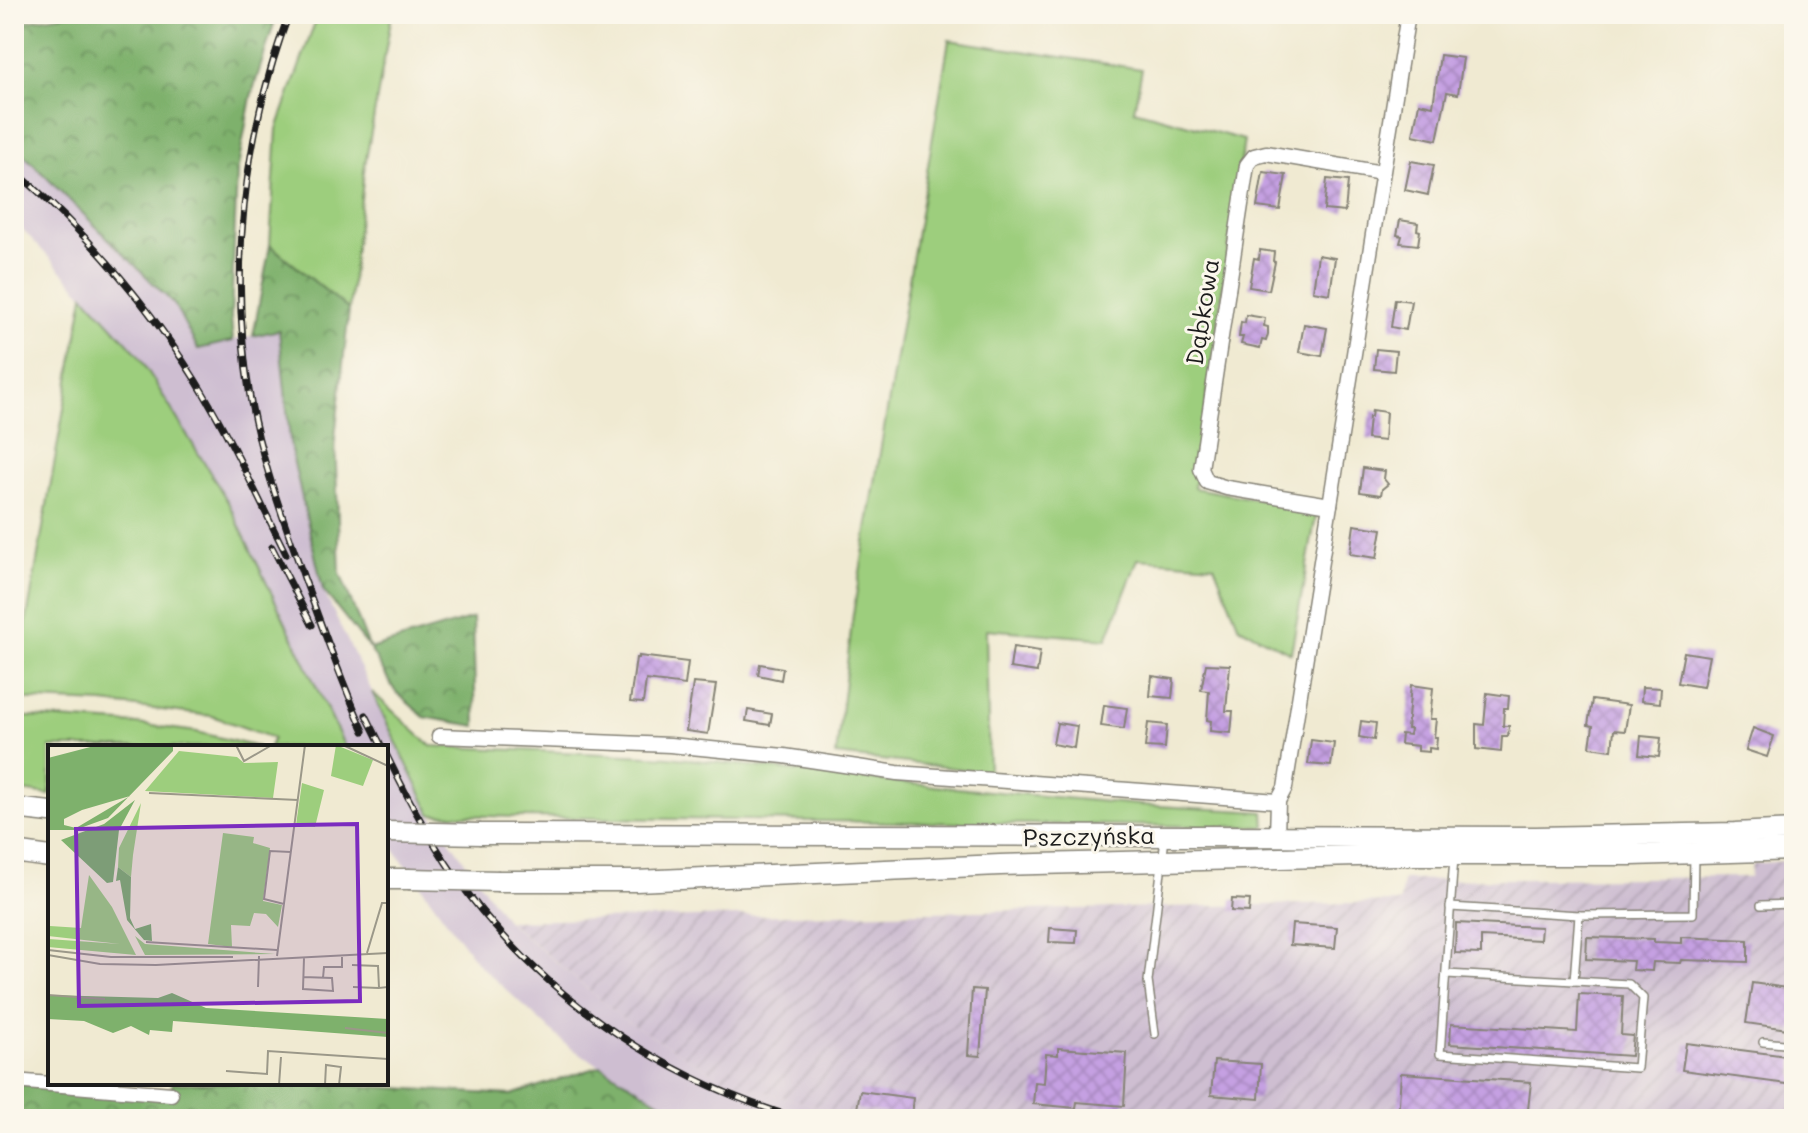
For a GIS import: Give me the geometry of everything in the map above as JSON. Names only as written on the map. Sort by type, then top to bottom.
[{"type":"main road","points":[[14,808],[48,812]]},
{"type":"main road","name":"Pszczyńska","points":[[388,832],[1536,837],[1794,830]]},
{"type":"main road","name":"Pszczyńska","points":[[388,879],[636,881],[1000,865],[1794,850]]},
{"type":"main road","points":[[14,852],[48,857]]},
{"type":"street","points":[[1277,836],[1278,801],[1285,788],[1408,14]]},
{"type":"street","name":"Dąbkowa","points":[[1330,505],[1227,488],[1207,482],[1201,469],[1247,165],[1254,156],[1266,153],[1382,173]]},
{"type":"street","points":[[439,736],[670,745],[784,756],[897,773],[1278,801]]},
{"type":"street","points":[[14,1081],[48,1084]]},
{"type":"street","points":[[62,1085],[171,1094]]},
{"type":"lane","points":[[1155,1034],[1148,981],[1165,836]]},
{"type":"lane","points":[[1450,907],[1579,915],[1693,914],[1694,854]]},
{"type":"lane","points":[[1446,974],[1629,984],[1643,998],[1637,1068],[1440,1054],[1454,855]]},
{"type":"lane","points":[[1761,905],[1794,904]]},
{"type":"lane","points":[[1574,981],[1579,915]]},
{"type":"lane","points":[[1763,1042],[1794,1045]]},
{"type":"shaded area","points":[[14,145],[174,305],[198,349],[279,329],[291,450],[323,590],[431,814],[507,921],[623,1019],[729,1082],[838,1112],[896,1119],[698,1119],[672,1109],[569,1047],[478,964],[388,838],[388,745],[344,745],[228,503],[138,353],[14,220]]},
{"type":"shaded area","points":[[1794,860],[1794,1119],[896,1119],[838,1112],[729,1082],[623,1019],[508,921],[1400,902],[1403,880],[1750,877],[1752,864]]},
{"type":"green space","points":[[68,14],[277,14],[251,97],[237,173],[231,317],[233,341],[198,349],[174,304],[14,145],[14,23]]},
{"type":"green space","points":[[318,14],[392,14],[364,171],[349,310],[270,245],[277,129]]},
{"type":"green space","points":[[949,40],[1142,69],[1134,110],[1244,140],[1194,488],[1317,510],[1291,653],[1239,627],[1214,565],[1138,559],[1107,639],[986,629],[989,772],[836,755],[853,614]]},
{"type":"green space","points":[[270,245],[349,310],[335,438],[340,573],[370,649],[323,590],[291,450],[279,330],[253,336]]},
{"type":"green space","points":[[84,295],[137,353],[228,502],[344,745],[270,745],[273,738],[212,716],[103,703],[14,699],[14,637],[24,635]]},
{"type":"green space","points":[[473,618],[476,726],[424,717],[395,691],[370,649]]},
{"type":"green space","points":[[372,692],[431,746],[669,757],[1140,805],[1264,812],[1265,827],[431,814]]},
{"type":"green space","points":[[14,716],[137,724],[197,732],[250,745],[48,745],[48,795],[14,790]]},
{"type":"green space","points":[[601,1066],[672,1109],[698,1119],[14,1119],[14,1083],[171,1094],[172,1085],[344,1085],[511,1095]]},
{"type":"building","points":[[1440,55],[1463,58],[1458,94],[1447,92],[1437,140],[1413,135],[1419,103],[1433,106]]},
{"type":"building","points":[[1411,161],[1434,165],[1428,195],[1405,190]]},
{"type":"building","points":[[1263,172],[1286,175],[1280,210],[1257,207]]},
{"type":"building","points":[[1327,179],[1348,181],[1345,212],[1324,210]]},
{"type":"building","points":[[1400,220],[1418,223],[1418,245],[1400,243],[1402,236],[1397,235]]},
{"type":"building","points":[[1260,250],[1274,252],[1269,290],[1249,287],[1254,258],[1259,259]]},
{"type":"building","points":[[1318,255],[1335,258],[1330,294],[1313,291]]},
{"type":"building","points":[[1395,299],[1411,301],[1406,330],[1391,327]]},
{"type":"building","points":[[1246,315],[1265,318],[1264,326],[1268,327],[1268,334],[1260,348],[1241,344],[1241,322],[1245,323]]},
{"type":"building","points":[[1304,324],[1327,328],[1322,356],[1299,352]]},
{"type":"building","points":[[1376,349],[1396,351],[1394,371],[1374,369]]},
{"type":"building","points":[[1372,410],[1386,412],[1384,441],[1367,439]]},
{"type":"building","points":[[1363,468],[1385,471],[1384,479],[1388,484],[1381,495],[1360,492]]},
{"type":"building","points":[[1354,525],[1382,529],[1377,558],[1350,554]]},
{"type":"building","points":[[1013,647],[1040,651],[1037,672],[1010,668]]},
{"type":"building","points":[[1684,652],[1709,656],[1703,687],[1678,683]]},
{"type":"building","points":[[636,658],[688,662],[685,685],[646,680],[643,703],[630,702]]},
{"type":"building","points":[[760,664],[783,668],[781,680],[758,675]]},
{"type":"building","points":[[1206,664],[1230,665],[1226,711],[1233,711],[1231,733],[1210,731],[1211,721],[1207,720],[1209,691],[1201,690]]},
{"type":"building","points":[[1152,676],[1174,679],[1172,698],[1150,696]]},
{"type":"building","points":[[693,683],[716,685],[708,734],[686,731]]},
{"type":"building","points":[[1411,685],[1433,688],[1430,719],[1436,719],[1434,737],[1437,737],[1436,749],[1429,748],[1429,752],[1418,751],[1418,746],[1400,744],[1401,734],[1409,735]]},
{"type":"building","points":[[1642,687],[1661,688],[1660,703],[1641,701]]},
{"type":"building","points":[[1487,693],[1509,696],[1508,708],[1504,708],[1503,726],[1509,726],[1508,736],[1502,736],[1501,752],[1476,749],[1476,724],[1484,725]]},
{"type":"building","points":[[1592,700],[1629,705],[1625,731],[1614,730],[1612,750],[1590,747],[1593,726],[1588,725]]},
{"type":"building","points":[[1104,705],[1127,708],[1124,729],[1101,726]]},
{"type":"building","points":[[748,710],[772,714],[770,725],[746,721]]},
{"type":"building","points":[[1361,721],[1376,723],[1374,740],[1359,737]]},
{"type":"building","points":[[1057,723],[1077,726],[1074,748],[1053,744]]},
{"type":"building","points":[[1148,723],[1167,725],[1165,748],[1145,747]]},
{"type":"building","points":[[1753,728],[1774,736],[1767,757],[1746,750]]},
{"type":"building","points":[[1641,736],[1661,738],[1659,757],[1639,755]]},
{"type":"building","points":[[1311,740],[1334,743],[1331,766],[1308,764]]},
{"type":"building","points":[[1232,899],[1250,900],[1249,912],[1231,911]]},
{"type":"building","points":[[1456,923],[1541,927],[1540,940],[1481,937],[1481,954],[1455,953]]},
{"type":"building","points":[[1292,924],[1337,927],[1335,948],[1290,945]]},
{"type":"building","points":[[1050,928],[1077,930],[1076,943],[1049,942]]},
{"type":"building","points":[[1587,937],[1681,943],[1681,937],[1748,940],[1748,962],[1681,960],[1680,963],[1653,962],[1652,971],[1632,970],[1633,961],[1586,959]]},
{"type":"building","points":[[1752,983],[1794,989],[1794,1030],[1746,1023]]},
{"type":"building","points":[[972,989],[985,990],[980,1056],[968,1055]]},
{"type":"building","points":[[1579,994],[1623,996],[1621,1035],[1633,1036],[1631,1056],[1450,1044],[1451,1024],[1577,1032]]},
{"type":"building","points":[[1686,1043],[1794,1057],[1794,1085],[1682,1070]]},
{"type":"building","points":[[1058,1048],[1127,1053],[1124,1106],[1077,1102],[1076,1108],[1033,1104],[1035,1082],[1044,1083],[1046,1054],[1058,1055]]},
{"type":"building","points":[[1214,1061],[1261,1064],[1259,1099],[1211,1095]]},
{"type":"building","points":[[1401,1073],[1531,1082],[1527,1119],[1398,1119]]},
{"type":"building","points":[[860,1091],[913,1098],[911,1116],[857,1109]]},
{"type":"railway","points":[[289,14],[260,108],[244,206],[241,255],[244,354],[251,403],[274,491],[325,636],[364,731]]},
{"type":"railway","points":[[14,170],[90,242],[177,351],[220,423],[286,554]]},
{"type":"railway","points":[[272,547],[312,625]]},
{"type":"railway","points":[[366,715],[381,745]]},
{"type":"railway","points":[[388,758],[445,862],[502,934],[537,970],[576,1004],[660,1060],[706,1084],[801,1119]]}]
